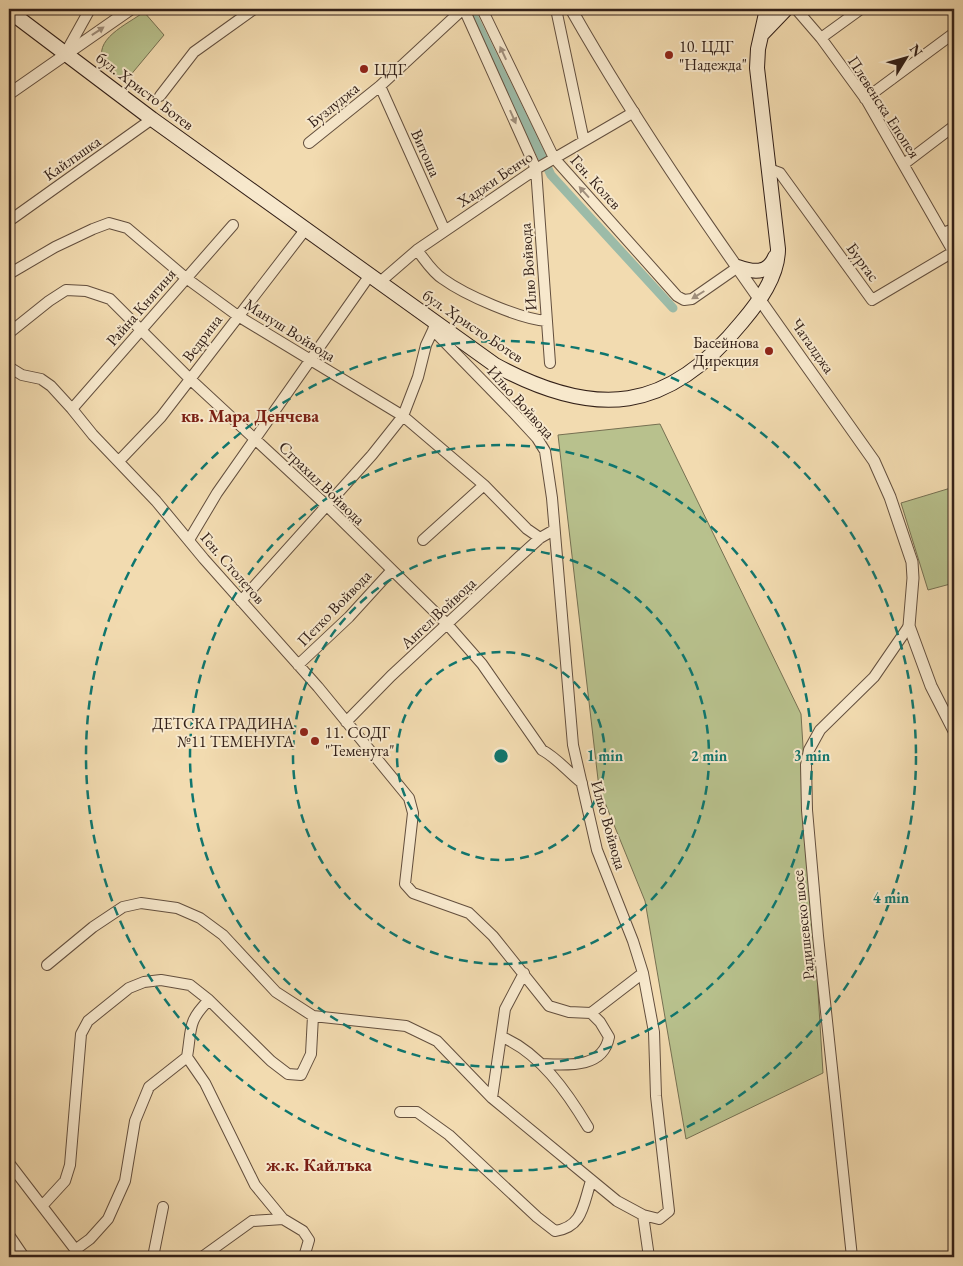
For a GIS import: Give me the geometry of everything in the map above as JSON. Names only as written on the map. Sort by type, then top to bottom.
[{"type":"main road","name":"бул. Христо Ботев","points":[[9,11],[152,119],[375,279],[434,327],[495,364],[535,384],[573,396],[622,400],[652,392],[694,371],[723,345],[760,298],[776,269],[778,249],[758,68],[758,48],[767,9]]},
{"type":"main road","points":[[763,33],[786,9]]},
{"type":"main road","points":[[738,267],[753,272],[764,270],[774,261],[778,249]]},
{"type":"street","points":[[65,54],[90,9]]},
{"type":"street","points":[[9,94],[131,9]]},
{"type":"street","points":[[160,96],[194,52],[254,9]]},
{"type":"street","name":"Бузлуджа","points":[[309,143],[380,86],[464,9]]},
{"type":"street","name":"Ген. Колев","points":[[464,9],[545,164],[677,296],[684,300],[692,299],[738,267]]},
{"type":"street","name":"Ген. Колев","points":[[482,9],[545,164]]},
{"type":"street","points":[[556,9],[584,141]]},
{"type":"street","name":"Чаталджа","points":[[571,9],[634,112],[738,267],[874,461],[890,497],[912,562],[913,578],[909,626],[931,686],[954,731]]},
{"type":"street","points":[[767,9],[776,21]]},
{"type":"street","name":"Плевенска Епопея","points":[[796,9],[821,38],[865,99],[954,252]]},
{"type":"street","points":[[821,38],[861,9]]},
{"type":"street","points":[[865,99],[954,33]]},
{"type":"street","name":"Витоша","points":[[380,86],[445,231]]},
{"type":"street","name":"Хаджи Бенчо","points":[[188,540],[217,492],[310,361],[375,279],[545,164],[634,112]]},
{"type":"street","name":"Кайлъшка","points":[[9,221],[152,119]]},
{"type":"street","points":[[904,164],[954,126]]},
{"type":"street","name":"Илю Войвода","points":[[545,164],[547,321],[550,363]]},
{"type":"street","name":"Бургас","points":[[769,170],[780,173],[872,300],[954,252]]},
{"type":"street","name":"Мануш Войвода","points":[[9,274],[55,247],[109,223],[127,228],[186,278],[238,316],[403,416],[484,485],[527,529],[540,538]]},
{"type":"street","name":"Райна Княгиня","points":[[72,409],[233,225]]},
{"type":"street","points":[[942,233],[954,229]]},
{"type":"street","name":"Ведрина","points":[[119,461],[161,417],[305,230]]},
{"type":"street","points":[[417,250],[433,270],[452,285],[524,317],[547,321]]},
{"type":"street","name":"Страхил Войвода","points":[[9,333],[66,290],[86,291],[110,299],[190,379],[326,505],[447,624],[482,664],[542,750],[554,756],[563,768],[582,783]]},
{"type":"street","points":[[241,601],[403,416],[418,377],[426,345],[434,327]]},
{"type":"street","name":"Ильо Войвода","points":[[434,327],[537,438],[545,450],[573,745],[597,850],[634,941],[643,973],[654,1032],[656,1096],[669,1211],[659,1220],[643,1215]]},
{"type":"street","name":"Ген. Столетов","points":[[9,367],[22,375],[41,380],[51,386],[298,665],[408,798],[413,812],[405,884],[413,893],[427,896],[469,913],[493,936],[524,973]]},
{"type":"street","points":[[423,540],[484,485]]},
{"type":"street","name":"Ангел Войвода","points":[[346,722],[447,624],[540,538],[554,530]]},
{"type":"street","name":"Петко Войвода","points":[[298,665],[349,617],[391,571]]},
{"type":"street","name":"Радишевско шосе","points":[[852,1257],[818,936],[807,810],[806,765],[809,750],[820,730],[874,677],[909,626]]},
{"type":"street","points":[[47,965],[93,927],[123,907],[141,903],[177,908],[200,918],[223,935],[276,992],[313,1016],[406,1026],[437,1041],[492,1098],[617,1201],[643,1215],[649,1257]]},
{"type":"street","points":[[492,1098],[505,1009],[524,973],[548,1006],[569,1012],[591,1013],[643,973]]},
{"type":"street","points":[[42,1206],[65,1181],[70,1164],[81,1034],[88,1021],[129,988],[144,982],[160,980],[190,985],[209,1000],[271,1061],[288,1074],[301,1076],[311,1054],[313,1016]]},
{"type":"street","points":[[9,1162],[78,1253],[108,1219],[125,1180],[135,1121],[149,1088],[187,1056],[190,1038],[189,1027],[196,1012],[209,1000]]},
{"type":"street","points":[[541,1064],[579,1065],[604,1052],[607,1048],[609,1037],[600,1022],[591,1013]]},
{"type":"street","points":[[502,1037],[516,1042],[541,1064],[568,1093],[588,1127]]},
{"type":"street","points":[[187,1056],[205,1083],[254,1185],[283,1219],[303,1231],[309,1240],[304,1257]]},
{"type":"street","points":[[400,1112],[417,1112],[449,1135],[537,1217],[555,1231],[567,1229],[577,1222],[592,1181]]},
{"type":"street","points":[[153,1257],[164,1208]]},
{"type":"street","points":[[202,1257],[252,1221],[283,1219]]},
{"type":"street","points":[[9,1235],[24,1257]]},
{"type":"green space","points":[[144,12],[164,35],[124,83],[105,64],[102,55],[103,47],[107,40],[121,27]]},
{"type":"green space","points":[[660,424],[801,714],[823,1073],[686,1139],[645,901],[599,788],[558,435]]},
{"type":"green space","points":[[954,487],[954,583],[928,590],[901,503]]},
{"type":"waterway","points":[[470,9],[551,175],[673,308]]},
{"type":"place","name":"10. ЦДГ \"Надежда\"","points":[[669,55]]},
{"type":"place","name":"ЦДГ","points":[[364,69]]},
{"type":"place","name":"Басейнова Дирекция","points":[[769,351]]},
{"type":"place","name":"ДЕТСКА ГРАДИНА №11 ТЕМЕНУГА","points":[[304,732]]},
{"type":"place","name":"11. СОДГ \"Теменуга\"","points":[[315,741]]},
{"type":"district","name":"кв. Мара Денчева","points":[[250,415]]},
{"type":"district","name":"ж.к. Кайлъка","points":[[319,1164]]}]
